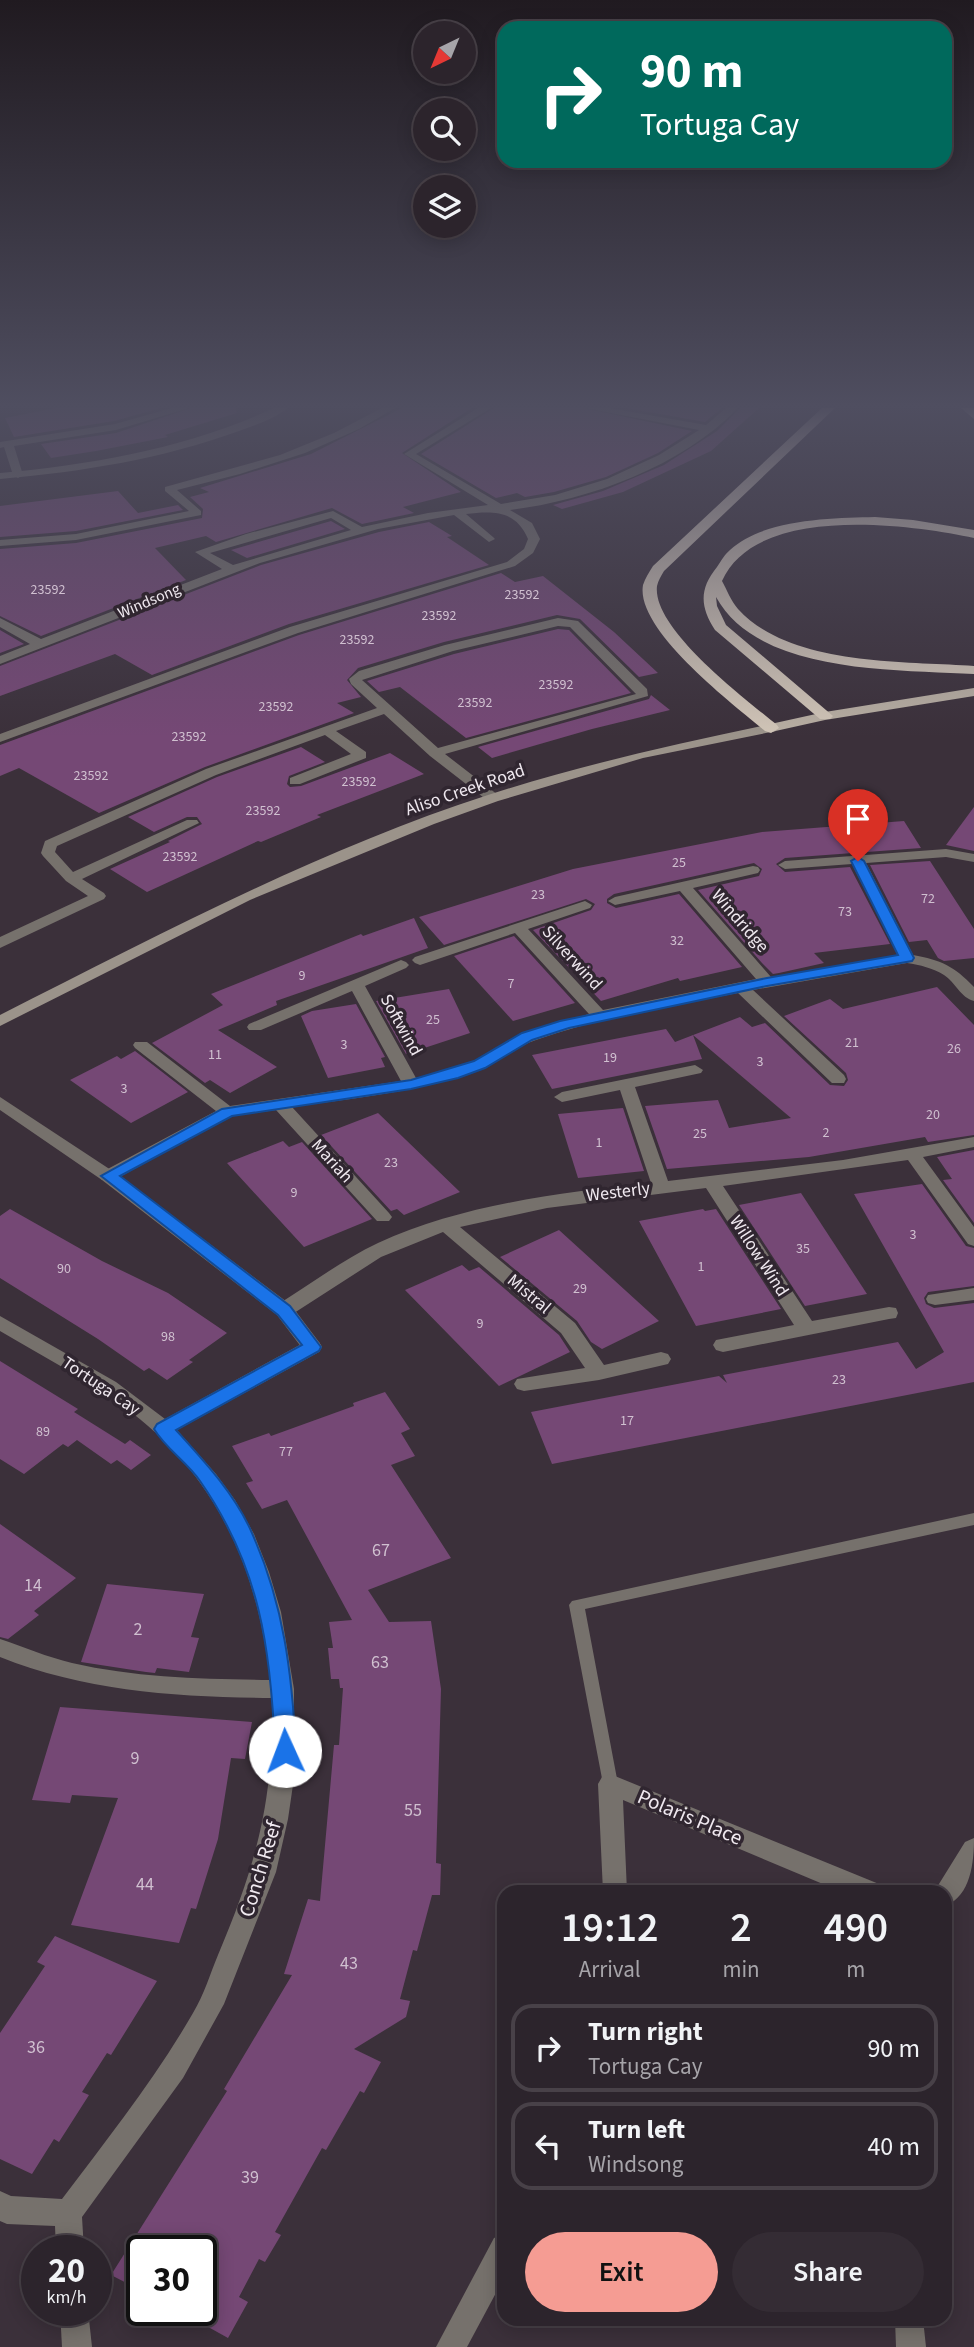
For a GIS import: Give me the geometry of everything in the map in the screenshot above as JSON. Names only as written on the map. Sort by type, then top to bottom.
[{"type":"highway","points":[[713,518],[658,569],[650,588],[652,607],[672,640],[771,728]]},
{"type":"highway","points":[[825,716],[720,627],[709,609],[707,595],[721,567],[734,553],[757,539],[806,525],[871,521],[933,526],[974,534]]},
{"type":"highway","points":[[715,581],[735,613],[774,640],[796,648],[839,659],[897,667],[974,670]]},
{"type":"main road","name":"Aliso Creek Road","points":[[0,1021],[245,897],[361,848],[493,798],[641,755],[825,716],[974,692]]},
{"type":"street","points":[[0,543],[76,537],[174,518]]},
{"type":"street","points":[[233,570],[201,552],[320,518]]},
{"type":"street","points":[[339,518],[362,532]]},
{"type":"street","name":"Windsong","points":[[0,660],[139,606],[174,589],[293,550],[421,518]]},
{"type":"street","points":[[464,518],[489,539]]},
{"type":"street","points":[[0,738],[294,630],[511,564],[529,551],[534,539],[528,525],[517,518]]},
{"type":"street","points":[[435,753],[638,699],[643,692],[574,624],[558,621],[449,648],[363,674],[355,679],[435,753],[493,798]]},
{"type":"street","points":[[0,622],[40,644]]},
{"type":"street","points":[[0,943],[99,896],[71,878],[48,853],[50,844],[211,772],[386,709]]},
{"type":"street","points":[[295,781],[361,755],[326,730]]},
{"type":"street","points":[[71,878],[192,823]]},
{"type":"street","points":[[785,865],[946,853],[974,858]]},
{"type":"street","points":[[858,861],[907,958]]},
{"type":"street","name":"Windridge","points":[[615,901],[752,870]]},
{"type":"street","name":"Windridge","points":[[683,885],[767,982]]},
{"type":"street","name":"Silverwind","points":[[420,960],[584,905]]},
{"type":"street","name":"Silverwind","points":[[517,926],[599,1016]]},
{"type":"street","points":[[108,1176],[228,1112],[411,1084],[453,1074],[480,1065],[527,1037],[599,1016],[767,982],[907,958],[932,963],[952,973],[974,996]]},
{"type":"street","name":"Softwind","points":[[255,1027],[401,965]]},
{"type":"street","name":"Softwind","points":[[356,984],[411,1084]]},
{"type":"street","points":[[742,988],[838,1079]]},
{"type":"street","points":[[141,1045],[228,1112]]},
{"type":"street","points":[[562,1097],[695,1070]]},
{"type":"street","points":[[625,1084],[661,1187]]},
{"type":"street","points":[[0,1102],[108,1176],[284,1310],[312,1347],[163,1429]]},
{"type":"street","name":"Mariah","points":[[281,1105],[383,1217]]},
{"type":"street","name":"Westerly","points":[[284,1310],[389,1246],[447,1226],[599,1193],[711,1182],[913,1155],[974,1142]]},
{"type":"street","points":[[913,1155],[974,1240]]},
{"type":"street","name":"Willow Wind","points":[[711,1182],[807,1329]]},
{"type":"street","name":"Mistral","points":[[447,1226],[568,1328],[599,1373]]},
{"type":"street","points":[[935,1299],[974,1294]]},
{"type":"street","points":[[723,1345],[889,1314]]},
{"type":"street","name":"Tortuga Cay","points":[[0,1322],[112,1390],[163,1429]]},
{"type":"street","points":[[524,1384],[599,1373],[662,1359]]},
{"type":"street","name":"Conch Reef","points":[[68,2213],[155,2095],[204,2018],[248,1915],[267,1860],[280,1801],[285,1751],[283,1689],[274,1624],[243,1532],[205,1474],[163,1429]]},
{"type":"street","points":[[0,1648],[30,1661],[108,1681],[158,1687],[283,1689]]},
{"type":"street","name":"Polaris Place","points":[[615,1885],[610,1784],[853,1885]]},
{"type":"street","points":[[951,1885],[974,1849]]},
{"type":"street","points":[[0,2205],[7,2210],[68,2213],[69,2235]]},
{"type":"street","points":[[451,2347],[497,2262]]},
{"type":"street","points":[[75,2326],[77,2347]]},
{"type":"street","points":[[910,2326],[911,2347]]},
{"type":"lane","points":[[610,1784],[577,1605],[974,1519]]},
{"type":"building","points":[[0,518],[145,518],[76,531],[0,537]]},
{"type":"building","points":[[202,518],[299,518],[216,542],[206,536],[155,548],[186,580],[41,636],[0,616],[0,549],[76,543]]},
{"type":"building","points":[[350,518],[393,518],[362,524]]},
{"type":"building","points":[[331,521],[345,529],[247,558],[231,550]]},
{"type":"building","points":[[429,522],[489,565],[289,624],[152,675],[115,654],[0,696],[0,666],[261,565],[379,532]]},
{"type":"building","points":[[501,573],[515,582],[543,576],[614,632],[658,673],[639,677],[580,619],[557,615],[444,642],[358,668],[347,680],[361,697],[337,703],[354,713],[205,767],[99,813],[19,768],[0,776],[0,745],[299,635]]},
{"type":"building","points":[[558,629],[569,630],[631,693],[466,738],[400,687],[379,692],[367,681],[454,654]]},
{"type":"building","points":[[0,630],[24,644],[0,653]]},
{"type":"building","points":[[651,695],[670,710],[492,758],[478,747],[649,699]]},
{"type":"building","points":[[301,747],[325,762],[289,776],[287,784],[290,787],[301,786],[390,753],[424,774],[317,815],[321,817],[258,841],[147,892],[110,869],[170,842],[168,841],[202,824],[197,817],[187,817],[154,832],[128,817],[217,777]]},
{"type":"building","points":[[974,807],[974,851],[946,845]]},
{"type":"building","points":[[904,821],[921,848],[785,858],[776,864],[785,872],[850,867],[890,944],[814,953],[824,963],[779,973],[773,974],[762,963],[698,890],[759,876],[762,869],[754,863],[614,894],[607,899],[607,903],[616,908],[679,894],[742,967],[680,981],[678,978],[601,1001],[533,930],[591,910],[595,904],[586,899],[444,945],[419,917],[573,869],[762,832]]},
{"type":"building","points":[[930,861],[974,929],[974,958],[944,961],[938,958],[927,940],[909,942],[870,865]]},
{"type":"building","points":[[414,918],[428,948],[276,1001],[277,1005],[218,1030],[277,1067],[230,1093],[210,1080],[205,1083],[152,1043],[223,1005],[211,994],[361,934],[363,936]]},
{"type":"building","points":[[514,936],[575,1003],[513,1021],[454,956]]},
{"type":"building","points":[[937,987],[974,1025],[974,1135],[928,1142],[925,1137],[809,1157],[667,1169],[645,1106],[718,1100],[729,1128],[791,1118],[693,1035],[740,1017],[752,1027],[765,1023],[830,1085],[844,1086],[848,1080],[846,1073],[784,1016],[830,999],[843,1009]]},
{"type":"building","points":[[449,989],[470,1033],[406,1054],[376,1001]]},
{"type":"building","points":[[356,1004],[385,1057],[381,1058],[385,1067],[328,1078],[301,1016],[312,1011]]},
{"type":"building","points":[[666,1029],[675,1042],[693,1035],[702,1059],[552,1089],[532,1055]]},
{"type":"building","points":[[135,1051],[188,1092],[131,1123],[70,1080],[117,1056],[121,1059]]},
{"type":"building","points":[[623,1108],[644,1171],[578,1178],[558,1114]]},
{"type":"building","points":[[378,1113],[460,1192],[404,1215],[397,1209],[391,1211],[321,1135]]},
{"type":"building","points":[[283,1141],[289,1147],[302,1142],[372,1219],[304,1247],[227,1163]]},
{"type":"building","points":[[974,1150],[974,1223],[943,1180],[952,1179],[937,1157]]},
{"type":"building","points":[[922,1184],[966,1246],[974,1248],[974,1286],[928,1292],[924,1298],[926,1304],[934,1308],[974,1303],[974,1382],[552,1464],[531,1412],[719,1376],[727,1383],[723,1375],[898,1342],[916,1369],[944,1352],[854,1194]]},
{"type":"building","points":[[801,1193],[867,1294],[805,1306],[739,1205]]},
{"type":"building","points":[[10,1209],[102,1261],[168,1293],[227,1333],[189,1360],[193,1362],[167,1380],[149,1368],[144,1371],[0,1278],[0,1216]]},
{"type":"building","points":[[716,1209],[781,1309],[696,1326],[639,1221]]},
{"type":"building","points":[[559,1230],[659,1321],[602,1349],[591,1342],[577,1321],[500,1257]]},
{"type":"building","points":[[462,1265],[469,1271],[479,1267],[559,1335],[570,1352],[499,1386],[405,1290]]},
{"type":"building","points":[[0,1361],[78,1409],[74,1412],[125,1444],[130,1440],[151,1455],[131,1470],[117,1460],[111,1464],[77,1440],[68,1447],[63,1444],[24,1474],[0,1459]]},
{"type":"building","points":[[385,1392],[410,1429],[401,1433],[415,1456],[391,1465],[451,1558],[368,1590],[389,1622],[431,1621],[441,1689],[436,1863],[441,1864],[440,1895],[432,1895],[417,1951],[413,1950],[400,1999],[410,2001],[406,2017],[354,2049],[381,2062],[364,2093],[360,2091],[326,2150],[322,2148],[275,2232],[281,2235],[265,2262],[259,2259],[239,2297],[248,2302],[228,2338],[206,2326],[217,2326],[217,2235],[136,2235],[227,2091],[224,2089],[292,1975],[284,1974],[308,1899],[320,1901],[334,1745],[339,1745],[343,1688],[340,1688],[339,1679],[331,1679],[328,1648],[333,1648],[329,1622],[352,1620],[287,1500],[262,1509],[246,1483],[253,1481],[232,1446],[269,1433],[271,1436],[354,1406],[353,1403]]},
{"type":"building","points":[[0,1524],[76,1578],[34,1611],[39,1615],[8,1639],[0,1637]]},
{"type":"building","points":[[107,1584],[204,1594],[191,1637],[199,1638],[189,1672],[157,1668],[155,1673],[81,1662]]},
{"type":"building","points":[[60,1707],[252,1722],[245,1759],[231,1758],[218,1839],[196,1909],[191,1908],[179,1943],[71,1925],[118,1798],[72,1795],[70,1803],[32,1800]]},
{"type":"building","points":[[55,1936],[157,1981],[111,2055],[107,2053],[82,2092],[89,2095],[59,2142],[54,2139],[32,2174],[0,2159],[0,2033],[45,1966],[37,1962]]},
{"type":"building","points":[[126,2251],[126,2283],[112,2273]]},
{"type":"route","points":[[285,1751],[283,1689],[274,1624],[243,1532],[205,1474],[163,1429],[312,1347],[284,1310],[108,1176],[228,1112],[411,1084],[480,1065],[527,1037],[565,1024],[767,982],[907,958],[858,861]]}]
